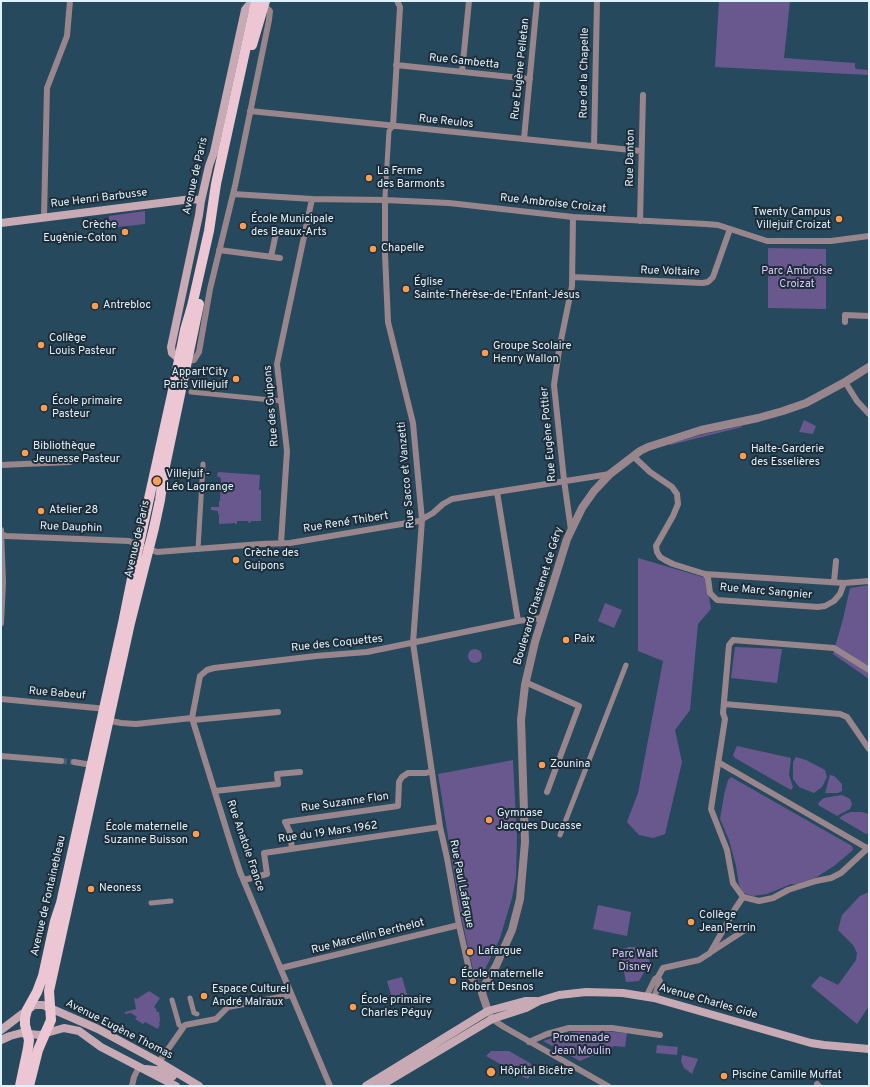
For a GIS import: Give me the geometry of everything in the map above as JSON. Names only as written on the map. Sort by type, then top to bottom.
[{"type":"main road","name":"Avenue de Paris","points":[[183,360],[172,353],[172,342],[201,201],[214,152],[245,10],[248,6],[260,2]]},
{"type":"main road","name":"Avenue de Paris","points":[[107,709],[157,514],[183,360],[209,232],[217,178],[260,2]]},
{"type":"main road","name":"Rue Henri Barbusse","points":[[1,223],[184,200],[194,199],[201,201]]},
{"type":"main road","name":"Avenue de Paris","points":[[107,709],[139,544],[166,425],[183,360]]},
{"type":"main road","name":"Avenue de Fontainebleau","points":[[29,1086],[38,1050],[51,1020],[49,991],[106,721],[107,709]]},
{"type":"main road","name":"Avenue de Fontainebleau","points":[[20,1086],[29,1040],[25,1025],[27,1010],[34,998],[43,976],[92,765],[106,721]]},
{"type":"main road","name":"Avenue Charles Gide","points":[[380,1086],[492,1019],[559,995],[590,991],[650,997],[811,1043],[869,1049]]},
{"type":"main road","name":"Avenue Charles Gide","points":[[366,1086],[488,1011],[525,1001],[539,1001]]},
{"type":"main road","name":"Avenue Eugène Thomas","points":[[27,1010],[37,1004],[43,1005],[98,1029],[159,1062],[199,1086]]},
{"type":"main road","points":[[1,1030],[27,1010]]},
{"type":"main road","name":"Avenue Eugène Thomas","points":[[46,1033],[64,1028],[79,1031],[101,1047],[176,1086]]},
{"type":"main road","points":[[1,1040],[10,1036],[26,1033],[39,1035],[46,1033]]},
{"type":"main road","points":[[116,1055],[125,1054],[144,1063],[159,1062]]},
{"type":"main road","points":[[139,1067],[163,1071],[189,1086]]},
{"type":"street","points":[[44,217],[47,88],[67,36],[70,1]]},
{"type":"street","points":[[385,198],[389,131],[393,126],[400,7],[397,1]]},
{"type":"street","points":[[462,72],[469,1]]},
{"type":"street","name":"Rue Eugène Pelletan","points":[[524,140],[538,1]]},
{"type":"street","name":"Rue de la Chapelle","points":[[594,146],[597,1]]},
{"type":"street","points":[[183,360],[194,360],[199,352],[219,250],[233,194],[270,14],[270,11],[260,2]]},
{"type":"street","name":"Rue Gambetta","points":[[396,65],[530,79]]},
{"type":"street","name":"Rue Danton","points":[[640,221],[643,95]]},
{"type":"street","name":"Rue Reulos","points":[[250,111],[641,151]]},
{"type":"street","name":"Rue Ambroise Croizat","points":[[233,194],[312,199],[385,198],[449,203],[573,217],[718,225],[767,241],[830,241],[869,236]]},
{"type":"street","name":"Rue Sacco et Vanzetti","points":[[385,198],[385,254],[388,322],[413,423],[422,520],[413,643],[433,772]]},
{"type":"street","name":"Rue des Guipons","points":[[281,543],[287,451],[277,364],[312,199]]},
{"type":"street","name":"Rue Eugène Pottier","points":[[571,530],[554,385],[572,277],[573,217]]},
{"type":"street","name":"Rue Voltaire","points":[[572,277],[702,284],[708,282],[713,277],[730,229]]},
{"type":"street","points":[[271,256],[276,233]]},
{"type":"street","points":[[219,250],[280,258]]},
{"type":"street","points":[[845,322],[846,315],[869,316]]},
{"type":"street","name":"Boulevard Chastenet de Géry","points":[[482,993],[486,981],[496,966],[512,930],[520,899],[525,842],[521,720],[525,682],[542,618],[571,530],[589,498],[610,474],[633,456],[648,447],[701,430],[758,418],[806,403],[869,368]]},
{"type":"street","points":[[845,382],[857,401],[869,414]]},
{"type":"street","points":[[191,392],[281,401]]},
{"type":"street","name":"Rue Marc Sangnier","points":[[633,456],[650,472],[672,487],[677,494],[678,504],[656,546],[656,552],[660,557],[673,564],[705,574],[844,583],[837,598],[830,604],[822,607],[802,606],[717,600],[710,593],[708,578],[705,574]]},
{"type":"street","points":[[1,465],[70,462]]},
{"type":"street","points":[[198,549],[203,464]]},
{"type":"street","name":"Rue René Thibert","points":[[148,549],[163,552],[290,542],[419,521],[452,499],[564,480],[610,474]]},
{"type":"street","points":[[497,492],[518,620]]},
{"type":"street","points":[[1,533],[3,582],[1,623]]},
{"type":"street","name":"Rue Dauphin","points":[[1,533],[6,536],[129,541],[148,549]]},
{"type":"street","points":[[834,582],[836,561]]},
{"type":"street","points":[[844,583],[869,581]]},
{"type":"street","name":"Rue des Coquettes","points":[[192,719],[200,676],[207,670],[316,656],[367,652],[518,620],[542,618]]},
{"type":"street","points":[[718,762],[868,848],[841,873],[831,878],[788,890],[772,898],[759,901],[743,896],[733,883],[727,850],[711,809],[718,762],[725,719],[723,713],[729,645],[733,640],[834,648],[869,670]]},
{"type":"street","points":[[560,835],[626,665]]},
{"type":"street","points":[[525,682],[580,706],[547,792]]},
{"type":"street","name":"Rue Babeuf","points":[[1,699],[107,709]]},
{"type":"street","points":[[724,704],[844,715],[847,717],[869,749]]},
{"type":"street","points":[[106,721],[136,724],[278,712]]},
{"type":"street","name":"Rue Anatole France","points":[[192,719],[229,838],[244,880],[330,1086]]},
{"type":"street","points":[[1,756],[61,761]]},
{"type":"street","points":[[74,762],[92,765]]},
{"type":"street","points":[[215,791],[278,784],[277,774],[300,772]]},
{"type":"street","name":"Rue Paul Lafargue","points":[[433,772],[440,827],[459,925],[471,978],[478,985],[482,993]]},
{"type":"street","name":"Rue Suzanne Flon","points":[[292,849],[290,832],[285,822],[398,806],[399,782],[402,777],[408,773],[433,772]]},
{"type":"street","name":"Rue du 19 Mars 1962","points":[[244,880],[267,874],[264,853],[440,827]]},
{"type":"street","points":[[710,953],[743,896]]},
{"type":"street","points":[[151,903],[171,901]]},
{"type":"street","name":"Rue Marcellin Berthelot","points":[[281,968],[459,925]]},
{"type":"street","points":[[650,997],[660,981],[658,977],[664,968],[698,960],[751,926]]},
{"type":"street","points":[[482,993],[492,1019],[608,1086]]},
{"type":"street","points":[[159,1062],[183,1027],[198,1018],[212,1020],[219,1017],[228,1007],[291,995]]},
{"type":"street","points":[[190,998],[194,1013],[198,1018]]},
{"type":"street","points":[[172,1000],[179,1025],[183,1027]]},
{"type":"street","points":[[530,1042],[547,1034],[569,1028],[612,1028],[660,1035]]},
{"type":"street","points":[[132,1086],[139,1067]]},
{"type":"green space","points":[[719,1],[790,1],[784,58],[855,63],[855,68],[857,69],[869,70],[869,75],[715,67]]},
{"type":"green space","points":[[145,211],[145,224],[109,228],[109,216]]},
{"type":"green space","name":"Parc Ambroise Croizat","points":[[768,248],[826,249],[826,309],[768,308]]},
{"type":"green space","points":[[804,420],[816,426],[813,434],[799,432]]},
{"type":"green space","points":[[742,427],[670,445],[669,444],[700,435]]},
{"type":"green space","points":[[218,472],[260,475],[259,490],[261,490],[261,521],[251,521],[249,523],[248,521],[237,521],[237,524],[219,524],[218,511],[211,510],[211,507],[219,507],[221,478],[217,476]]},
{"type":"green space","points":[[638,558],[706,578],[711,609],[698,624],[690,710],[675,730],[682,762],[665,834],[653,838],[639,835],[627,822],[638,793],[663,661],[638,651]]},
{"type":"green space","points":[[869,585],[869,679],[833,654],[850,588]]},
{"type":"green space","points":[[605,603],[622,610],[614,628],[598,621]]},
{"type":"green space","points":[[735,647],[782,649],[777,683],[731,678]]},
{"type":"green space","points":[[475,649],[480,651],[482,656],[480,661],[475,663],[470,661],[468,656],[470,651]]},
{"type":"green space","points":[[737,746],[791,758],[789,775],[793,787],[791,790],[735,758],[733,755]]},
{"type":"green space","points":[[796,757],[806,760],[825,770],[827,777],[822,787],[814,793],[799,787],[793,779],[793,762]]},
{"type":"green space","points":[[513,760],[517,838],[516,877],[512,898],[500,938],[480,980],[475,979],[460,911],[438,774]]},
{"type":"green space","points":[[830,775],[834,776],[842,784],[842,791],[838,793],[825,793]]},
{"type":"green space","points":[[731,777],[852,846],[853,850],[834,866],[804,885],[791,884],[767,894],[753,896],[743,893],[739,885],[729,840],[720,819],[724,795],[728,780]]},
{"type":"green space","points":[[842,795],[850,799],[852,804],[850,809],[837,816],[818,805],[824,798]]},
{"type":"green space","points":[[851,812],[869,814],[869,833],[866,834],[839,818]]},
{"type":"green space","points":[[869,892],[869,1006],[857,1024],[811,986],[820,976],[838,985],[856,960],[857,953],[853,945],[838,930],[842,915],[860,896]]},
{"type":"green space","points":[[598,905],[631,912],[627,936],[593,929]]},
{"type":"green space","name":"Parc Walt Disney","points":[[628,947],[638,947],[647,953],[650,963],[639,981],[626,982],[620,951]]},
{"type":"green space","points":[[402,977],[408,998],[393,1002],[387,981]]},
{"type":"green space","points":[[149,991],[160,998],[154,1007],[157,1012],[159,1012],[160,1024],[158,1029],[145,1022],[143,1024],[135,1019],[137,1017],[131,1013],[125,1014],[125,1012],[136,1009],[134,998],[137,999]]},
{"type":"green space","name":"Promenade Jean Moulin","points":[[601,1031],[627,1033],[625,1047],[614,1046],[580,1061],[543,1041],[573,1032]]},
{"type":"green space","points":[[657,1045],[678,1047],[677,1055],[656,1053]]},
{"type":"green space","points":[[491,1051],[509,1051],[530,1063],[534,1070],[528,1079],[523,1077],[486,1056]]},
{"type":"green space","points":[[682,1055],[698,1059],[692,1074],[684,1068],[681,1061]]},
{"type":"tunnel","points":[[61,761],[74,762]]},
{"type":"place","name":"La Ferme des Barmonts","points":[[369,178]]},
{"type":"place","name":"Twenty Campus Villejuif Croizat","points":[[839,219]]},
{"type":"place","name":"École Municipale des Beaux-Arts","points":[[243,226]]},
{"type":"place","name":"Crèche Eugènie-Coton","points":[[125,232]]},
{"type":"place","name":"Chapelle","points":[[373,249]]},
{"type":"place","name":"Église Sainte-Thérèse-de-l'Enfant-Jésus","points":[[406,289]]},
{"type":"place","name":"Antrebloc","points":[[95,306]]},
{"type":"place","name":"Collège Louis Pasteur","points":[[41,345]]},
{"type":"place","name":"Groupe Scolaire Henry Wallon","points":[[485,353]]},
{"type":"place","name":"Appart'City Paris Villejuif","points":[[236,379]]},
{"type":"place","name":"École primaire Pasteur","points":[[44,408]]},
{"type":"place","name":"Bibliothèque Jeunesse Pasteur","points":[[25,453]]},
{"type":"place","name":"Halte-Garderie des Esselières","points":[[743,456]]},
{"type":"place","name":"Villejuif - Léo Lagrange","points":[[157,481]]},
{"type":"place","name":"Atelier 28","points":[[41,511]]},
{"type":"place","name":"Crèche des Guipons","points":[[236,560]]},
{"type":"place","name":"Paix","points":[[566,640]]},
{"type":"place","name":"Zounina","points":[[542,765]]},
{"type":"place","name":"Gymnase Jacques Ducasse","points":[[489,820]]},
{"type":"place","name":"École maternelle Suzanne Buisson","points":[[196,834]]},
{"type":"place","name":"Neoness","points":[[91,889]]},
{"type":"place","name":"Collège Jean Perrin","points":[[691,922]]},
{"type":"place","name":"Lafargue","points":[[470,952]]},
{"type":"place","name":"École maternelle Robert Desnos","points":[[453,981]]},
{"type":"place","name":"Espace Culturel André Malraux","points":[[204,996]]},
{"type":"place","name":"École primaire Charles Péguy","points":[[353,1007]]},
{"type":"place","name":"Hôpital Bicêtre","points":[[491,1072]]},
{"type":"place","name":"Piscine Camille Muffat","points":[[724,1076]]}]
